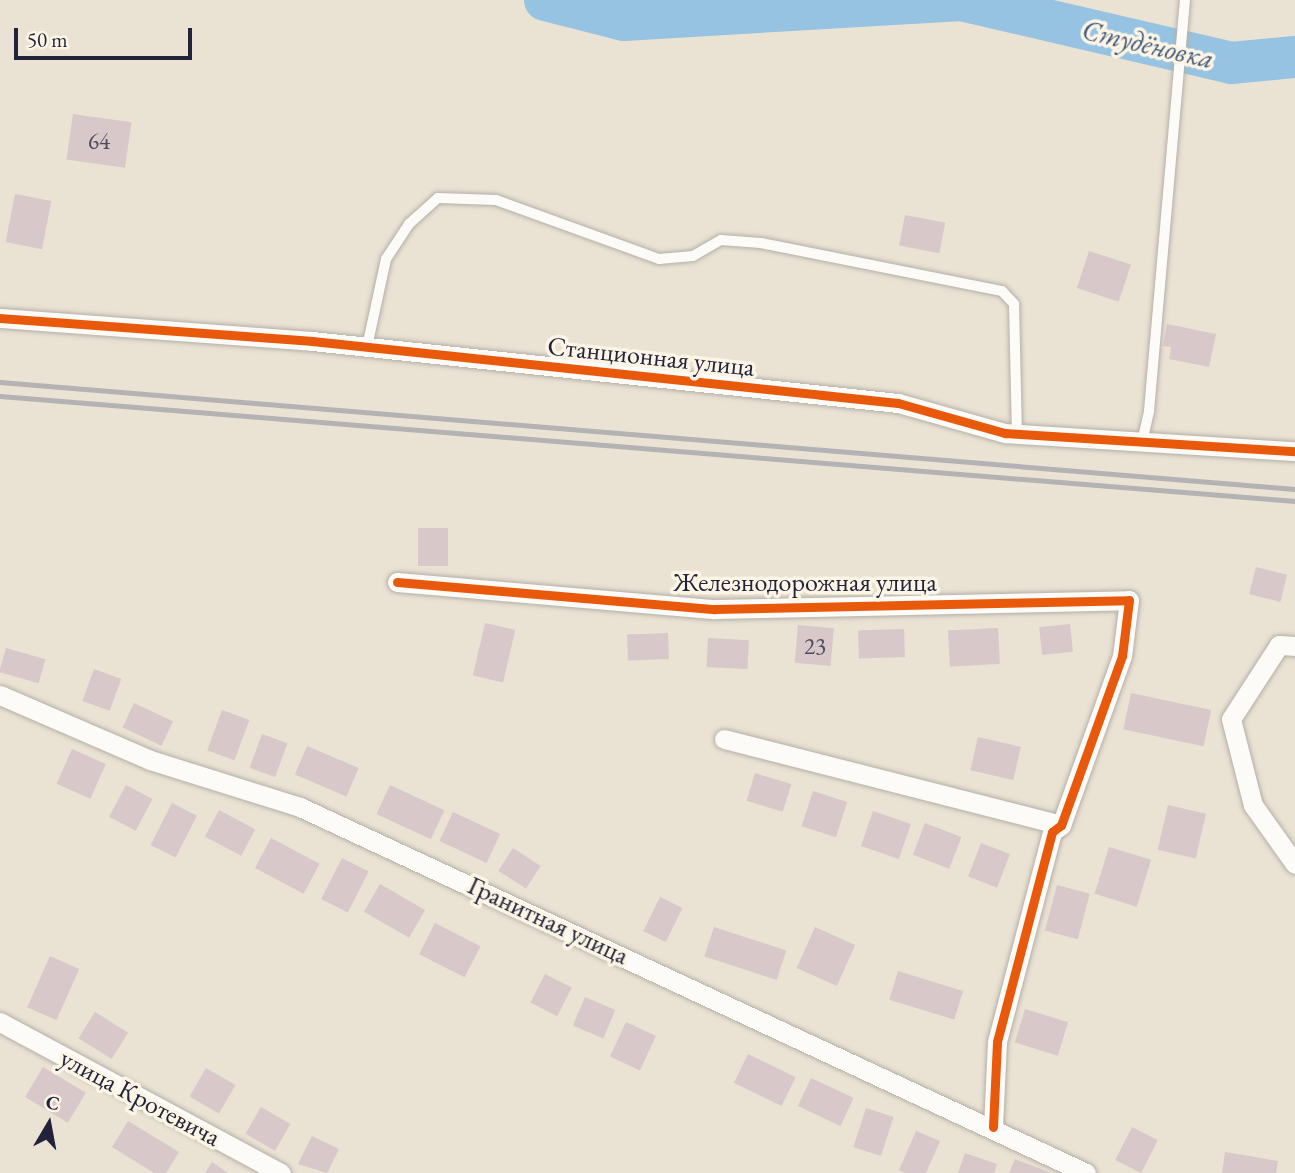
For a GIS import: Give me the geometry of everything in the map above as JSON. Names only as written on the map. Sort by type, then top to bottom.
[{"type":"street","name":"Станционная улица","points":[[0,318],[367,347],[898,403],[962,424],[1017,434],[1295,451]]},
{"type":"street","name":"Железнодорожная улица","points":[[397,582],[715,609],[1129,600],[1122,656],[1061,825]]},
{"type":"street","points":[[1295,646],[1279,645],[1231,719],[1253,805],[1295,864]]},
{"type":"street","name":"Гранитная улица","points":[[0,695],[150,760],[300,807],[993,1127],[1086,1173]]},
{"type":"street","points":[[724,739],[1061,825]]},
{"type":"street","points":[[993,1127],[997,1042],[1052,832],[1061,825]]},
{"type":"street","name":"улица Кротевича","points":[[0,1022],[281,1173]]},
{"type":"lane","points":[[1142,442],[1149,411],[1185,0]]},
{"type":"lane","points":[[367,347],[386,259],[409,224],[438,198],[496,200],[659,260],[693,256],[721,240],[761,243],[1002,291],[1014,304],[1017,434]]},
{"type":"building","points":[[73,114],[131,122],[125,168],[67,160]]},
{"type":"building","points":[[15,194],[51,201],[42,249],[6,242]]},
{"type":"building","points":[[905,215],[945,223],[939,253],[899,245]]},
{"type":"building","points":[[1089,251],[1131,265],[1119,302],[1077,288]]},
{"type":"building","points":[[1167,324],[1216,334],[1209,367],[1169,359],[1171,347],[1163,346]]},
{"type":"building","points":[[418,528],[448,528],[448,566],[418,566]]},
{"type":"building","points":[[1256,567],[1287,575],[1280,602],[1249,594]]},
{"type":"building","points":[[485,623],[515,630],[503,683],[473,676]]},
{"type":"building","points":[[1070,624],[1073,652],[1042,655],[1039,627]]},
{"type":"building","points":[[798,625],[834,628],[831,666],[795,663]]},
{"type":"building","points":[[998,628],[1000,664],[950,667],[948,631]]},
{"type":"building","points":[[904,629],[905,657],[859,659],[858,631]]},
{"type":"building","points":[[668,633],[669,659],[628,660],[627,634]]},
{"type":"building","points":[[708,638],[749,640],[747,669],[706,667]]},
{"type":"building","points":[[6,648],[45,659],[39,683],[0,672]]},
{"type":"building","points":[[94,669],[121,679],[110,711],[82,701]]},
{"type":"building","points":[[1131,693],[1211,710],[1204,746],[1123,729]]},
{"type":"building","points":[[134,703],[173,721],[162,746],[123,727]]},
{"type":"building","points":[[222,710],[249,720],[235,760],[207,750]]},
{"type":"building","points":[[262,734],[287,743],[275,777],[250,768]]},
{"type":"building","points":[[978,737],[1021,747],[1013,780],[970,770]]},
{"type":"building","points":[[307,746],[359,768],[346,796],[295,775]]},
{"type":"building","points":[[72,749],[106,764],[90,799],[57,784]]},
{"type":"building","points":[[755,773],[791,784],[783,812],[747,801]]},
{"type":"building","points":[[126,785],[152,799],[136,831],[109,817]]},
{"type":"building","points":[[390,785],[444,810],[431,839],[376,814]]},
{"type":"building","points":[[813,791],[847,802],[836,837],[802,826]]},
{"type":"building","points":[[172,803],[197,816],[176,858],[151,845]]},
{"type":"building","points":[[1168,805],[1206,814],[1196,859],[1158,850]]},
{"type":"building","points":[[219,810],[255,829],[241,856],[205,836]]},
{"type":"building","points":[[873,811],[911,824],[899,859],[861,846]]},
{"type":"building","points":[[453,812],[500,834],[487,863],[439,841]]},
{"type":"building","points":[[925,823],[961,837],[949,869],[913,855]]},
{"type":"building","points":[[271,838],[320,864],[304,894],[255,868]]},
{"type":"building","points":[[981,843],[1010,854],[997,888],[968,877]]},
{"type":"building","points":[[1109,847],[1151,860],[1137,907],[1095,894]]},
{"type":"building","points":[[513,848],[541,866],[526,889],[498,871]]},
{"type":"building","points":[[342,858],[369,872],[348,913],[321,899]]},
{"type":"building","points":[[380,884],[425,910],[409,938],[364,912]]},
{"type":"building","points":[[1057,885],[1090,894],[1078,939],[1045,930]]},
{"type":"building","points":[[660,897],[682,908],[666,942],[643,931]]},
{"type":"building","points":[[435,923],[480,946],[465,977],[419,954]]},
{"type":"building","points":[[714,927],[786,950],[777,980],[704,956]]},
{"type":"building","points":[[815,927],[855,945],[837,986],[797,968]]},
{"type":"building","points":[[50,956],[79,969],[56,1020],[27,1007]]},
{"type":"building","points":[[898,971],[963,991],[954,1020],[889,1000]]},
{"type":"building","points":[[545,974],[572,988],[557,1016],[530,1003]]},
{"type":"building","points":[[585,997],[615,1010],[603,1038],[573,1026]]},
{"type":"building","points":[[1025,1009],[1068,1022],[1058,1056],[1015,1042]]},
{"type":"building","points":[[95,1012],[128,1033],[112,1059],[79,1038]]},
{"type":"building","points":[[626,1022],[656,1036],[640,1070],[610,1056]]},
{"type":"building","points":[[748,1054],[796,1077],[782,1106],[734,1083]]},
{"type":"building","points":[[43,1067],[86,1093],[68,1123],[25,1097]]},
{"type":"building","points":[[206,1068],[235,1085],[219,1114],[189,1097]]},
{"type":"building","points":[[811,1078],[854,1098],[840,1126],[798,1106]]},
{"type":"building","points":[[261,1107],[290,1124],[275,1151],[245,1134]]},
{"type":"building","points":[[866,1108],[894,1117],[881,1156],[853,1147]]},
{"type":"building","points":[[128,1121],[179,1152],[166,1173],[154,1173],[112,1147]]},
{"type":"building","points":[[1132,1127],[1158,1140],[1141,1173],[1115,1160]]},
{"type":"building","points":[[916,1131],[940,1141],[926,1173],[905,1173],[899,1170]]},
{"type":"building","points":[[312,1136],[339,1149],[327,1173],[298,1164]]},
{"type":"building","points":[[1225,1152],[1278,1161],[1276,1173],[1222,1173]]},
{"type":"building","points":[[965,1153],[997,1164],[994,1173],[958,1173]]},
{"type":"building","points":[[1015,1159],[1051,1173],[1009,1173]]},
{"type":"building","points":[[212,1162],[228,1173],[205,1173]]},
{"type":"waterway","name":"Студёновка","points":[[545,0],[624,20],[961,0],[1231,63],[1295,57]]},
{"type":"railway","points":[[0,382],[1295,489]]},
{"type":"railway","points":[[0,396],[1295,501]]},
{"type":"cycle path","points":[[0,318],[312,341],[898,403],[1005,433],[1295,451]]},
{"type":"cycle path","points":[[397,582],[715,609],[1129,600],[1122,656],[1061,825],[1052,832],[997,1042],[993,1127]]}]
